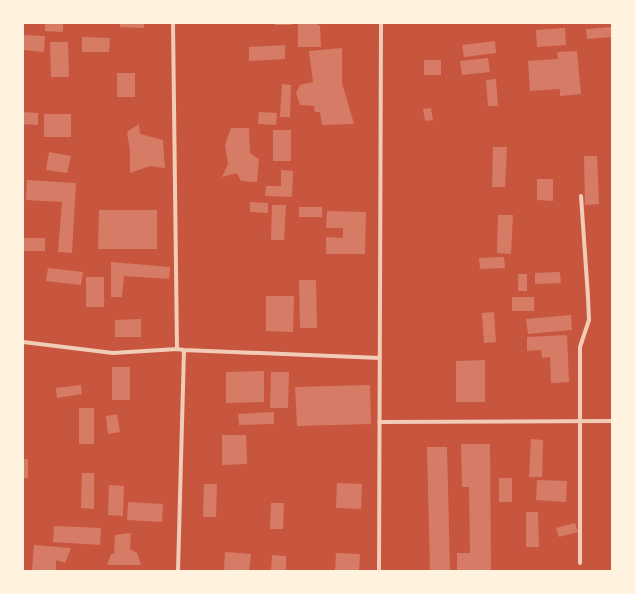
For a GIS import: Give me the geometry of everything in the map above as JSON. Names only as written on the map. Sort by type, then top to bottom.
[{"type":"street","points":[[173,23],[177,349]]},
{"type":"street","points":[[379,571],[381,23]]},
{"type":"street","points":[[580,563],[580,347],[589,320],[581,196]]},
{"type":"street","points":[[23,342],[113,353],[177,349],[380,358]]},
{"type":"street","points":[[178,571],[184,350]]},
{"type":"street","points":[[379,422],[612,421]]},
{"type":"building","points":[[45,23],[63,23],[63,32],[45,31]]},
{"type":"building","points":[[120,23],[144,23],[144,28],[120,27]]},
{"type":"building","points":[[275,23],[292,23],[292,25],[275,25]]},
{"type":"building","points":[[298,23],[318,23],[318,26],[320,25],[321,47],[298,47]]},
{"type":"building","points":[[612,27],[612,37],[587,39],[586,29]]},
{"type":"building","points":[[565,28],[566,45],[537,47],[536,30]]},
{"type":"building","points":[[23,35],[45,36],[44,52],[23,50]]},
{"type":"building","points":[[82,37],[110,38],[109,52],[82,52]]},
{"type":"building","points":[[495,41],[496,53],[464,57],[462,45]]},
{"type":"building","points":[[50,42],[68,42],[69,77],[51,77]]},
{"type":"building","points":[[285,45],[285,59],[249,61],[249,47]]},
{"type":"building","points":[[342,48],[342,83],[354,124],[322,125],[320,112],[315,112],[314,106],[300,105],[296,93],[300,85],[313,82],[309,51]]},
{"type":"building","points":[[577,51],[581,94],[560,96],[560,89],[530,91],[528,61],[558,59],[557,52]]},
{"type":"building","points":[[488,58],[490,72],[462,75],[460,61]]},
{"type":"building","points":[[424,60],[441,60],[441,75],[424,75]]},
{"type":"building","points":[[117,73],[135,73],[135,97],[117,97]]},
{"type":"building","points":[[496,79],[498,106],[488,106],[486,80]]},
{"type":"building","points":[[282,84],[291,85],[290,117],[280,117]]},
{"type":"building","points":[[431,108],[433,120],[425,121],[423,109]]},
{"type":"building","points":[[23,112],[38,113],[38,125],[23,124]]},
{"type":"building","points":[[259,112],[277,113],[276,125],[258,124]]},
{"type":"building","points":[[44,114],[71,114],[71,137],[44,137]]},
{"type":"building","points":[[139,124],[140,134],[163,140],[165,168],[150,166],[130,173],[130,151],[127,132]]},
{"type":"building","points":[[231,128],[249,128],[250,153],[259,159],[257,182],[241,181],[237,173],[222,177],[228,164],[225,145]]},
{"type":"building","points":[[273,130],[291,130],[291,161],[273,161]]},
{"type":"building","points":[[493,147],[507,147],[505,187],[492,187]]},
{"type":"building","points":[[49,152],[71,156],[67,173],[46,170]]},
{"type":"building","points":[[584,156],[597,156],[599,204],[585,205]]},
{"type":"building","points":[[281,170],[293,171],[292,197],[265,196],[266,186],[281,186]]},
{"type":"building","points":[[537,179],[553,179],[553,201],[537,200]]},
{"type":"building","points":[[27,180],[76,183],[72,253],[58,252],[62,202],[26,200]]},
{"type":"building","points":[[250,202],[268,203],[268,213],[250,212]]},
{"type":"building","points":[[272,205],[286,205],[284,240],[271,240]]},
{"type":"building","points":[[299,207],[322,207],[322,217],[299,217]]},
{"type":"building","points":[[99,210],[157,210],[157,249],[98,249]]},
{"type":"building","points":[[327,211],[366,212],[365,254],[326,254],[326,237],[343,238],[343,228],[326,228]]},
{"type":"building","points":[[498,215],[513,215],[511,254],[497,253]]},
{"type":"building","points":[[23,238],[45,238],[45,251],[23,251]]},
{"type":"building","points":[[504,257],[505,268],[480,269],[479,258]]},
{"type":"building","points":[[111,262],[170,267],[169,279],[124,276],[122,297],[111,297]]},
{"type":"building","points":[[48,268],[83,272],[81,285],[46,281]]},
{"type":"building","points":[[560,272],[561,283],[535,284],[535,273]]},
{"type":"building","points":[[518,274],[527,274],[527,291],[518,291]]},
{"type":"building","points":[[86,277],[104,277],[104,307],[86,307]]},
{"type":"building","points":[[299,280],[316,280],[317,328],[300,328]]},
{"type":"building","points":[[266,296],[294,296],[293,332],[266,331]]},
{"type":"building","points":[[512,297],[534,297],[534,311],[512,311]]},
{"type":"building","points":[[494,312],[496,342],[484,343],[482,313]]},
{"type":"building","points":[[571,315],[572,330],[528,334],[526,319]]},
{"type":"building","points":[[141,319],[141,337],[115,337],[115,320]]},
{"type":"building","points":[[567,335],[569,382],[551,383],[550,357],[542,358],[541,350],[527,351],[527,337]]},
{"type":"building","points":[[485,360],[485,402],[456,402],[456,361]]},
{"type":"building","points":[[112,367],[130,367],[130,400],[112,400]]},
{"type":"building","points":[[264,371],[264,402],[226,403],[226,372]]},
{"type":"building","points":[[271,372],[289,372],[288,408],[270,408]]},
{"type":"building","points":[[81,385],[82,394],[57,398],[56,388]]},
{"type":"building","points":[[370,385],[371,424],[297,426],[295,387]]},
{"type":"building","points":[[79,408],[94,408],[94,444],[79,444]]},
{"type":"building","points":[[274,412],[274,424],[239,425],[238,414]]},
{"type":"building","points":[[117,414],[120,432],[108,434],[106,416]]},
{"type":"building","points":[[222,435],[246,435],[247,464],[222,465]]},
{"type":"building","points":[[531,439],[543,440],[542,477],[529,477]]},
{"type":"building","points":[[461,444],[490,444],[491,571],[457,571],[457,553],[470,553],[469,487],[462,487]]},
{"type":"building","points":[[427,447],[447,447],[450,571],[430,571]]},
{"type":"building","points":[[23,459],[28,459],[28,478],[23,478]]},
{"type":"building","points":[[82,473],[94,473],[94,509],[81,508]]},
{"type":"building","points":[[499,478],[512,478],[512,502],[499,502]]},
{"type":"building","points":[[537,480],[567,481],[566,502],[536,500]]},
{"type":"building","points":[[337,483],[362,484],[361,509],[336,508]]},
{"type":"building","points":[[204,484],[217,484],[216,517],[203,517]]},
{"type":"building","points":[[109,485],[124,486],[123,516],[108,515]]},
{"type":"building","points":[[128,502],[163,504],[162,522],[127,520]]},
{"type":"building","points":[[271,503],[284,503],[283,529],[270,529]]},
{"type":"building","points":[[526,512],[538,512],[539,547],[526,547]]},
{"type":"building","points":[[575,523],[578,532],[559,537],[556,528]]},
{"type":"building","points":[[54,526],[101,528],[100,545],[53,542]]},
{"type":"building","points":[[131,533],[130,549],[137,553],[141,565],[107,565],[111,554],[114,554],[115,535]]},
{"type":"building","points":[[34,545],[71,548],[65,563],[56,560],[56,571],[32,571]]},
{"type":"building","points":[[225,552],[251,554],[249,571],[224,570]]},
{"type":"building","points":[[336,553],[360,554],[359,571],[335,571]]},
{"type":"building","points":[[272,555],[286,556],[286,571],[271,571]]}]
